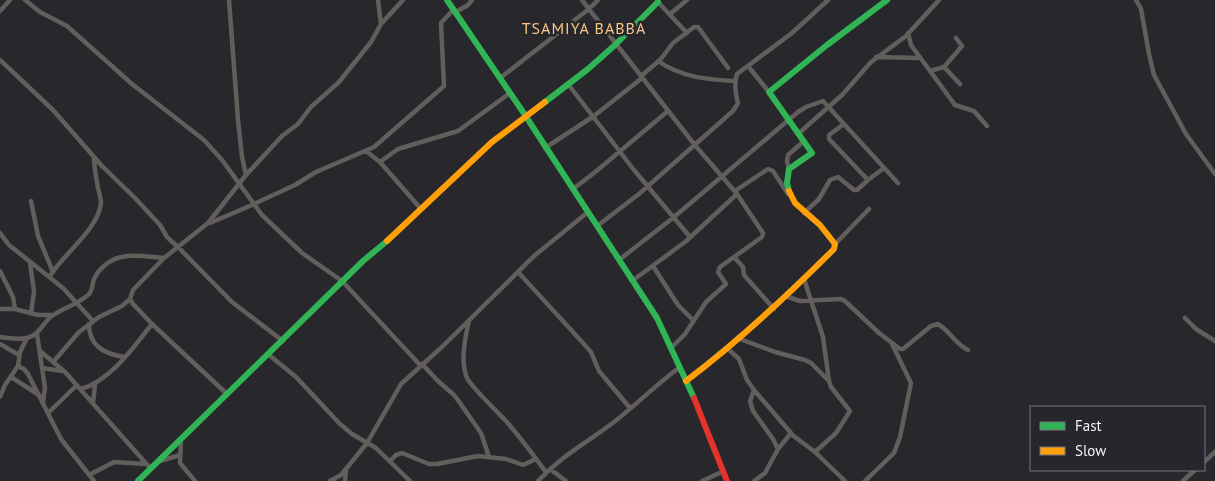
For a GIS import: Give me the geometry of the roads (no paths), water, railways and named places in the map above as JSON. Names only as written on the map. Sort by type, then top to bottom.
[{"type":"street","points":[[0,11],[10,0]]},
{"type":"street","points":[[25,0],[40,12],[67,26],[132,84],[204,140],[276,229],[302,253],[342,281],[421,364],[454,395],[481,433],[488,457]]},
{"type":"street","points":[[229,0],[238,120],[246,175]]},
{"type":"street","points":[[378,0],[381,24]]},
{"type":"street","points":[[227,394],[152,324],[133,304],[130,294],[164,258],[208,223],[239,183],[282,136],[298,124],[312,107],[339,82],[370,42],[381,24],[403,0]]},
{"type":"street","points":[[447,0],[526,115],[545,148],[657,318],[680,367],[727,481]]},
{"type":"street","points":[[208,223],[254,204],[316,172],[374,147],[444,86],[441,23],[455,10],[468,6],[472,0]]},
{"type":"street","points":[[582,0],[615,45],[694,144],[736,193],[763,233],[762,237],[724,263],[718,272],[726,284],[706,302],[684,334],[671,348]]},
{"type":"street","points":[[500,78],[598,0]]},
{"type":"street","points":[[670,14],[687,0]]},
{"type":"street","points":[[597,226],[648,186],[737,107],[735,81],[737,74],[792,33],[828,0]]},
{"type":"street","points":[[770,92],[827,45],[887,0]]},
{"type":"street","points":[[798,134],[842,95],[862,71],[876,58],[908,33],[939,0]]},
{"type":"street","points":[[1136,0],[1141,9],[1154,75],[1186,134],[1215,174]]},
{"type":"street","points":[[138,481],[148,467],[160,460],[269,355],[342,281],[492,142],[568,84],[615,45],[657,1],[687,33]]},
{"type":"street","points":[[545,148],[594,116],[642,77],[658,62],[673,43],[694,27],[698,27],[728,68]]},
{"type":"street","points":[[908,33],[911,45],[919,58],[927,66],[955,106],[974,111],[987,126]]},
{"type":"street","points":[[930,71],[944,67],[962,46],[956,38]]},
{"type":"street","points":[[876,58],[919,58]]},
{"type":"street","points":[[0,60],[53,110],[94,157],[160,225],[167,238],[232,302],[283,341]]},
{"type":"street","points":[[658,62],[678,72],[700,79],[735,81]]},
{"type":"street","points":[[748,66],[770,92],[812,153],[789,169]]},
{"type":"street","points":[[944,67],[960,84]]},
{"type":"street","points":[[568,84],[620,152],[690,237]]},
{"type":"street","points":[[380,162],[398,148],[458,131],[510,93]]},
{"type":"street","points":[[619,260],[674,217],[722,175],[806,107],[818,102],[823,101],[898,183]]},
{"type":"street","points":[[573,189],[668,111]]},
{"type":"street","points":[[844,124],[829,135],[828,139],[868,180]]},
{"type":"street","points":[[788,194],[789,169],[786,161],[788,155],[803,142]]},
{"type":"street","points":[[366,151],[380,162],[421,209]]},
{"type":"street","points":[[51,274],[86,232],[95,218],[101,203],[94,170],[94,157]]},
{"type":"street","points":[[804,212],[819,198],[833,178],[838,177],[854,190],[857,190],[884,168]]},
{"type":"street","points":[[632,281],[690,237],[736,193],[768,169],[773,171],[788,194],[804,212],[827,232],[835,244]]},
{"type":"street","points":[[31,202],[38,236],[51,274]]},
{"type":"street","points":[[686,381],[728,349],[774,309],[834,249],[835,244],[869,209]]},
{"type":"street","points":[[330,481],[346,470],[367,443],[401,384],[443,346],[534,256],[588,212]]},
{"type":"street","points":[[0,232],[9,245],[30,262],[51,274],[78,302],[91,322],[90,336],[94,343],[115,356],[125,357]]},
{"type":"street","points":[[0,337],[17,339],[38,334],[47,320],[53,315],[89,294],[96,275],[113,260],[130,256],[164,258]]},
{"type":"street","points":[[734,257],[743,267],[744,276],[774,309]]},
{"type":"street","points":[[30,262],[34,292],[31,313]]},
{"type":"street","points":[[653,266],[678,305],[693,320]]},
{"type":"street","points":[[0,271],[13,297],[15,309]]},
{"type":"street","points":[[518,272],[591,352],[599,371],[630,408]]},
{"type":"street","points":[[804,279],[823,337],[831,387],[850,409],[850,414],[836,433],[815,452]]},
{"type":"street","points":[[785,296],[793,300],[811,301],[841,299],[900,349],[903,349],[931,326],[938,324],[945,328],[957,343],[968,350]]},
{"type":"street","points":[[54,362],[79,332],[91,322],[122,306],[130,299]]},
{"type":"street","points":[[0,309],[15,309],[53,315]]},
{"type":"street","points":[[1185,318],[1196,329],[1215,341]]},
{"type":"street","points":[[470,319],[464,356],[468,379],[506,421],[536,459],[548,471],[566,481]]},
{"type":"street","points":[[48,413],[79,387],[94,385],[125,357],[152,324]]},
{"type":"street","points":[[38,334],[45,388],[43,402]]},
{"type":"street","points":[[0,397],[18,366],[19,355],[27,338]]},
{"type":"street","points":[[740,339],[775,352],[805,360],[811,363],[829,381]]},
{"type":"street","points":[[865,481],[894,453],[900,437],[911,382],[892,343]]},
{"type":"street","points":[[0,344],[19,355]]},
{"type":"street","points":[[728,349],[739,359],[747,380],[754,390],[791,434],[815,452],[845,481]]},
{"type":"street","points":[[40,351],[65,372],[79,387],[148,467]]},
{"type":"street","points":[[269,355],[296,377],[340,424],[352,434],[376,448],[410,481]]},
{"type":"street","points":[[18,366],[28,374],[61,439],[94,481]]},
{"type":"street","points":[[538,481],[571,451],[613,423],[656,385],[680,367]]},
{"type":"street","points":[[42,368],[65,372]]},
{"type":"street","points":[[11,377],[40,396]]},
{"type":"street","points":[[92,403],[94,385]]},
{"type":"street","points":[[754,390],[750,401],[752,411],[773,439],[778,449]]},
{"type":"street","points":[[754,481],[768,469],[778,449],[791,434]]},
{"type":"street","points":[[181,439],[180,455],[183,468],[195,481]]},
{"type":"street","points":[[1205,461],[1215,452]]},
{"type":"street","points":[[390,461],[396,455],[402,453],[419,461],[437,464],[478,456],[506,459],[524,465],[536,459]]},
{"type":"street","points":[[160,460],[180,455]]},
{"type":"street","points":[[89,475],[114,462],[148,467]]},
{"type":"street","points":[[345,481],[346,470]]},
{"type":"street","points":[[702,481],[724,471]]},
{"type":"street","points":[[1183,481],[1194,471]]},
{"type":"district","name":"TSAMIYA BABBA","points":[[584,28]]}]
